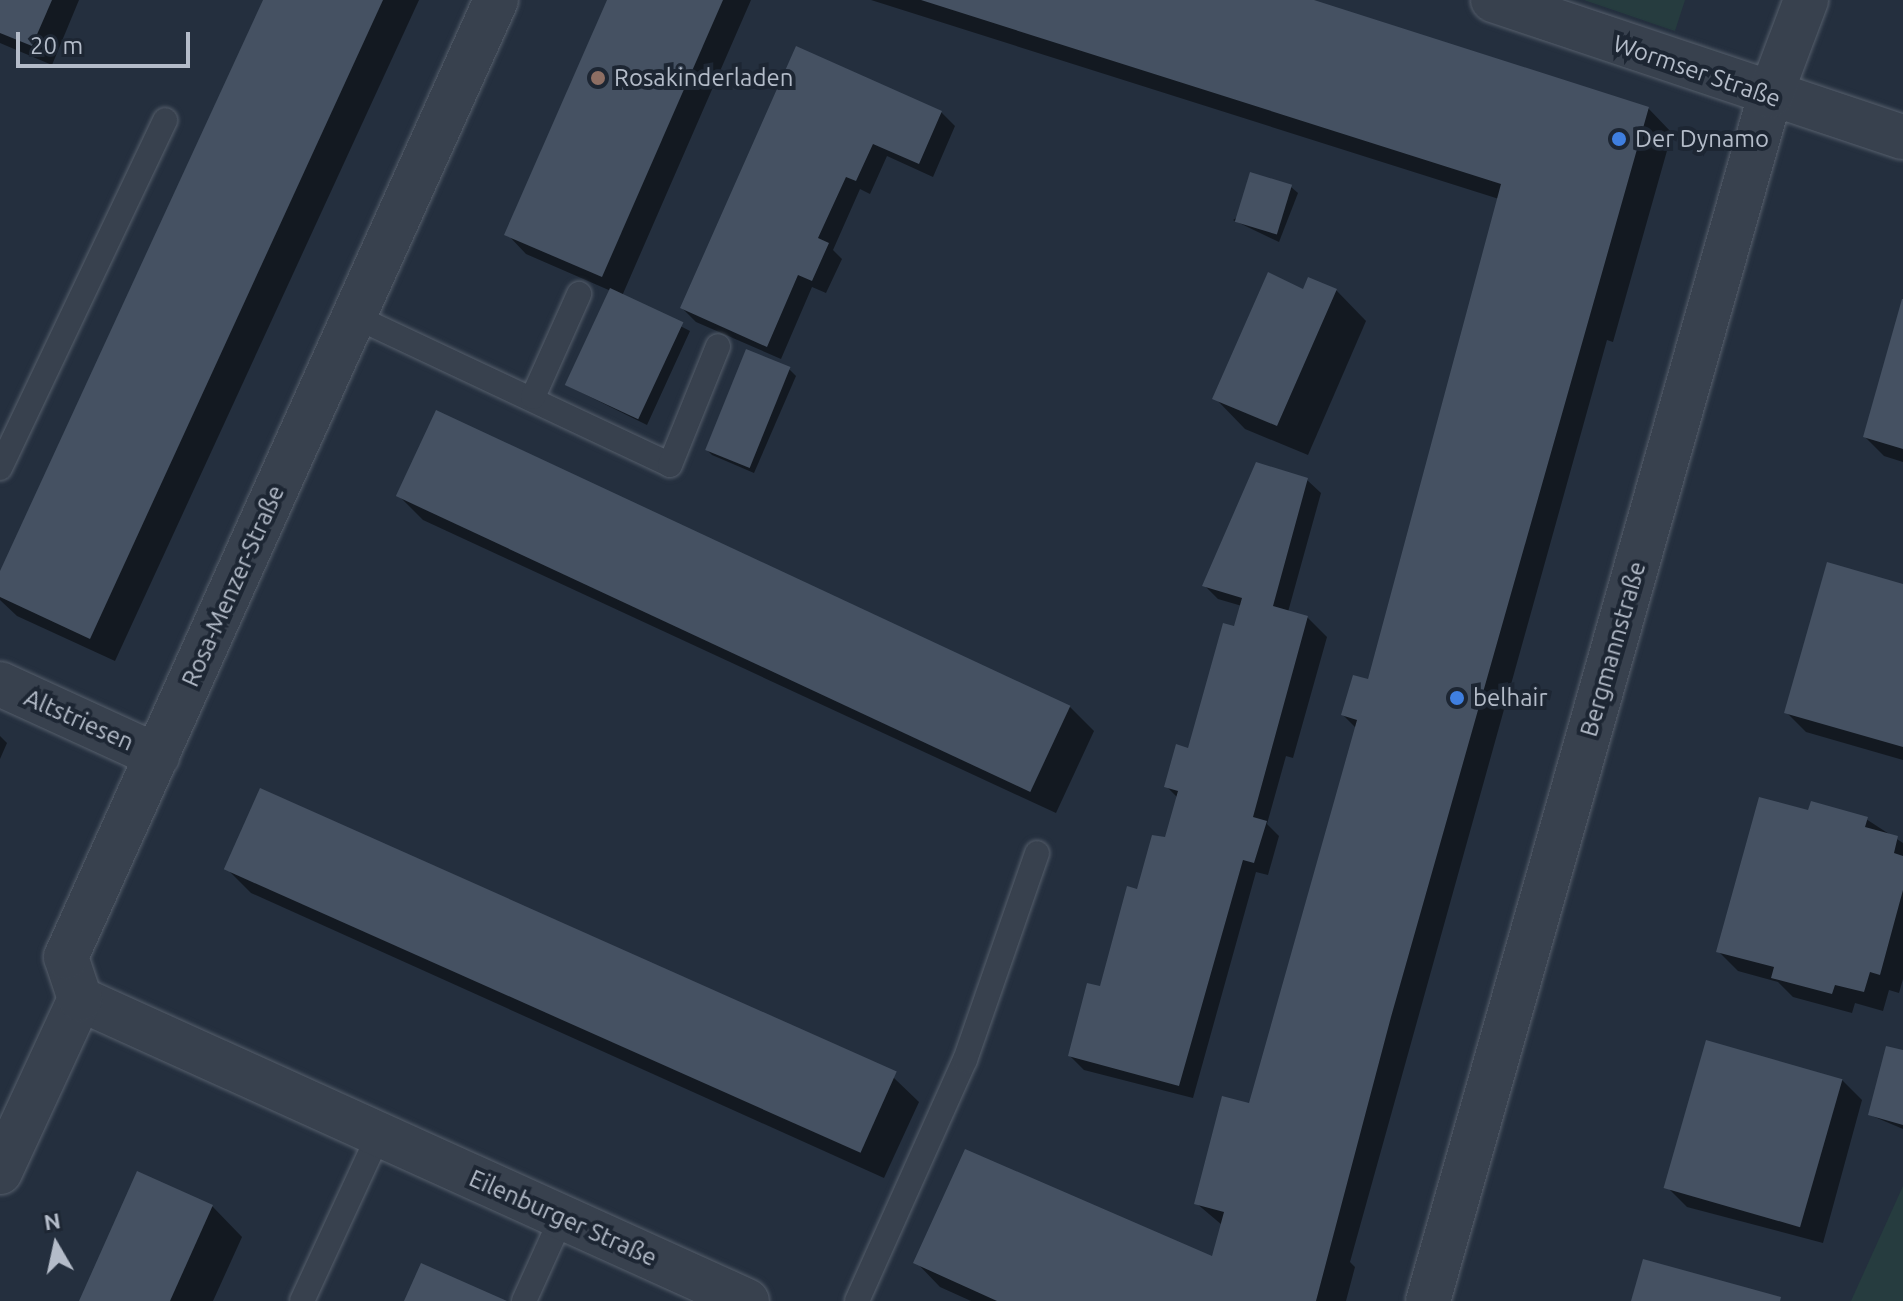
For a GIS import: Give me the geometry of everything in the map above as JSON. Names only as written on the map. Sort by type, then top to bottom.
[{"type":"street","name":"Rosa-Menzer-Straße","points":[[80,999],[66,957],[496,0]]},
{"type":"street","name":"Wormser Straße","points":[[1493,0],[1770,96],[1903,137]]},
{"type":"street","name":"Bergmannstraße","points":[[1428,1301],[1770,96],[1806,0]]},
{"type":"street","name":"Altstriesen","points":[[0,684],[157,756]]},
{"type":"street","name":"Eilenburger Straße","points":[[80,999],[747,1301]]},
{"type":"street","points":[[0,1172],[80,999]]},
{"type":"lane","points":[[0,468],[165,120]]},
{"type":"lane","points":[[533,397],[579,294]]},
{"type":"lane","points":[[354,316],[533,397],[670,465],[718,346]]},
{"type":"lane","points":[[857,1301],[965,1060],[1037,853]]},
{"type":"lane","points":[[302,1301],[333,1224],[379,1134]]},
{"type":"lane","points":[[524,1301],[562,1217]]},
{"type":"green space","points":[[1584,0],[1685,0],[1675,31]]},
{"type":"green space","points":[[1903,1186],[1903,1301],[1851,1301]]},
{"type":"building","points":[[0,0],[52,0],[32,46],[0,33]]},
{"type":"building","points":[[263,0],[383,0],[90,639],[0,597],[0,571]]},
{"type":"building","points":[[607,0],[723,0],[602,277],[504,235]]},
{"type":"building","points":[[921,0],[1314,0],[1649,107],[1391,1017],[1316,1301],[997,1301],[913,1263],[965,1149],[1212,1256],[1224,1212],[1194,1204],[1222,1096],[1249,1103],[1357,720],[1341,715],[1353,675],[1368,679],[1501,184]]},
{"type":"building","points":[[796,46],[942,111],[919,164],[873,144],[856,181],[846,177],[818,238],[829,243],[812,281],[798,275],[767,347],[680,308]]},
{"type":"building","points":[[1250,172],[1292,185],[1277,235],[1235,222]]},
{"type":"building","points":[[1268,272],[1303,289],[1308,277],[1337,289],[1277,426],[1212,399]]},
{"type":"building","points":[[610,288],[683,322],[638,419],[565,385]]},
{"type":"building","points":[[1903,299],[1903,449],[1863,437]]},
{"type":"building","points":[[746,349],[791,367],[750,468],[705,450]]},
{"type":"building","points":[[436,410],[1070,706],[1030,792],[396,496]]},
{"type":"building","points":[[1256,462],[1308,478],[1273,606],[1308,616],[1253,817],[1267,821],[1254,863],[1243,860],[1179,1086],[1068,1056],[1087,983],[1100,986],[1127,886],[1137,889],[1152,835],[1165,837],[1178,791],[1164,787],[1176,744],[1188,748],[1223,623],[1234,626],[1242,598],[1202,586]]},
{"type":"building","points":[[1827,562],[1903,584],[1903,747],[1784,713]]},
{"type":"building","points":[[260,788],[897,1071],[861,1153],[224,869]]},
{"type":"building","points":[[1759,797],[1808,810],[1811,801],[1868,817],[1865,827],[1898,836],[1894,853],[1903,856],[1903,890],[1880,975],[1870,972],[1864,992],[1835,985],[1832,994],[1771,978],[1774,967],[1716,952]]},
{"type":"building","points":[[1706,1040],[1842,1079],[1800,1227],[1664,1188]]},
{"type":"building","points":[[1886,1046],[1903,1050],[1903,1125],[1868,1115]]},
{"type":"building","points":[[137,1171],[213,1205],[170,1301],[79,1301]]},
{"type":"building","points":[[1643,1259],[1781,1297],[1780,1301],[1631,1301]]},
{"type":"building","points":[[421,1263],[507,1301],[404,1301]]},
{"type":"place","name":"Rosakinderladen","points":[[598,78]]},
{"type":"place","name":"Der Dynamo","points":[[1619,139]]},
{"type":"place","name":"belhair","points":[[1457,698]]}]
